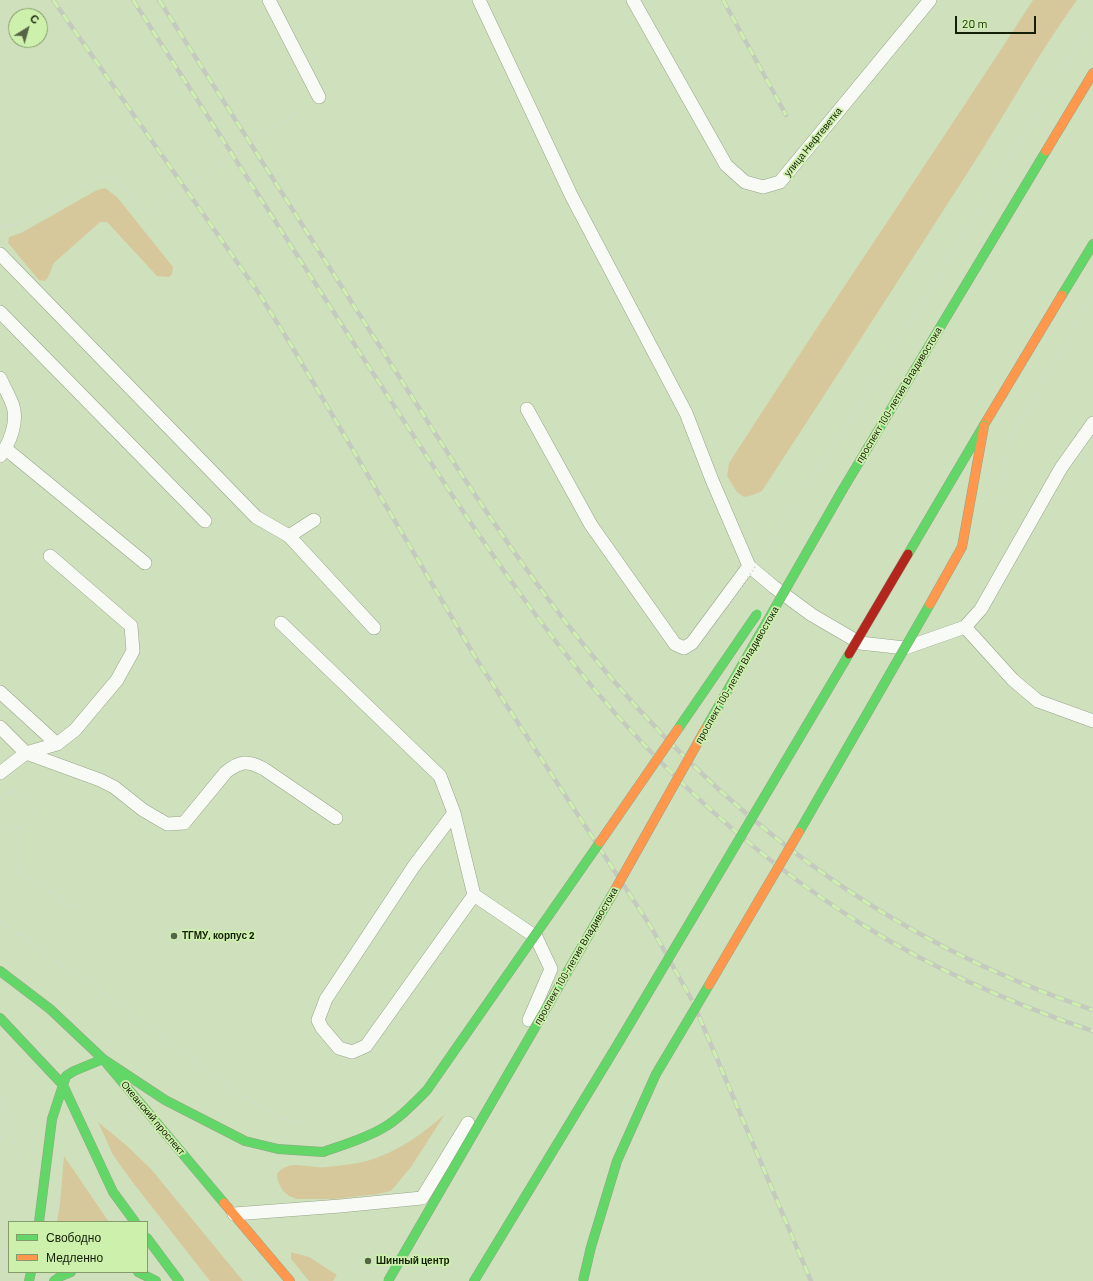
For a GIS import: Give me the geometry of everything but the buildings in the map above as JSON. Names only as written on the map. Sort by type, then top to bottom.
[{"type":"main road","name":"проспект 100-летия Владивостока","points":[[388,1281],[571,966],[843,489],[1093,73]]},
{"type":"main road","points":[[474,1281],[650,990],[984,425],[1093,244]]},
{"type":"main road","points":[[582,1281],[617,1161],[656,1074],[745,926],[962,547],[984,425]]},
{"type":"main road","points":[[771,593],[843,489]]},
{"type":"main road","points":[[39,1221],[52,1119],[66,1076],[74,1071],[103,1059],[165,1100],[245,1140],[278,1149],[322,1152],[354,1142],[384,1128],[407,1110],[427,1090],[570,886],[762,606]]},
{"type":"main road","name":"Океанский проспект","points":[[0,971],[50,1009],[103,1059],[290,1281]]},
{"type":"main road","points":[[0,1018],[63,1085],[113,1192],[134,1221]]},
{"type":"main road","points":[[148,1239],[179,1281]]},
{"type":"main road","points":[[54,1281],[68,1273]]},
{"type":"main road","points":[[140,1273],[156,1281]]},
{"type":"lane","points":[[269,0],[319,97]]},
{"type":"lane","points":[[479,0],[572,197],[686,413],[712,480],[749,566],[774,587],[812,615],[860,643],[905,648],[965,627],[981,609],[1061,468],[1093,423]]},
{"type":"lane","name":"улица Нефтеветка","points":[[633,0],[726,165],[745,182],[763,187],[780,182],[930,0]]},
{"type":"lane","points":[[0,254],[256,517],[289,536],[374,628]]},
{"type":"lane","points":[[0,312],[205,521]]},
{"type":"lane","points":[[0,378],[13,407],[13,430],[3,452],[146,563]]},
{"type":"lane","points":[[527,409],[591,525],[675,644],[684,648],[692,643],[749,566]]},
{"type":"lane","points":[[289,536],[314,520]]},
{"type":"lane","points":[[0,774],[26,753],[58,744],[75,730],[117,680],[133,651],[131,626],[50,556]]},
{"type":"lane","points":[[234,1214],[422,1198],[528,1022],[551,969],[536,937],[474,895],[454,814],[440,776],[281,623]]},
{"type":"lane","points":[[965,627],[1013,680],[1038,701],[1093,721]]},
{"type":"lane","points":[[0,692],[58,744]]},
{"type":"lane","points":[[0,727],[26,753],[100,780],[114,787],[143,810],[167,824],[184,823],[226,772],[235,765],[244,762],[254,763],[264,769],[336,818]]},
{"type":"lane","points":[[454,814],[414,866],[326,999],[318,1020],[322,1028],[338,1048],[352,1052],[366,1046],[474,895]]},
{"type":"path","points":[[694,657],[747,580],[827,456],[1002,172],[1093,20]]},
{"type":"path","points":[[0,227],[20,224],[106,176],[110,176],[147,213],[319,97]]},
{"type":"path","points":[[992,541],[1010,437],[1093,298]]},
{"type":"path","points":[[0,798],[9,792],[17,792],[26,796],[32,803],[33,813],[26,826],[17,829],[7,828],[0,822]]},
{"type":"path","points":[[0,830],[3,825]]},
{"type":"path","points":[[17,829],[16,871],[75,908]]},
{"type":"path","points":[[0,922],[93,986],[239,1094],[278,1117],[303,1125]]},
{"type":"path","points":[[0,1096],[21,1168]]},
{"type":"path","points":[[0,1138],[11,1131]]},
{"type":"path","points":[[0,1255],[8,1248]]},
{"type":"path","points":[[0,1271],[8,1250]]},
{"type":"shaded area","points":[[1033,0],[1077,0],[1049,41],[970,169],[762,491],[744,497],[737,492],[727,476],[729,463]]},
{"type":"shaded area","points":[[105,188],[117,197],[173,267],[172,274],[169,277],[157,276],[107,222],[100,222],[55,262],[45,281],[39,280],[8,243],[9,237],[21,233],[97,190]]},
{"type":"shaded area","points":[[445,1114],[411,1167],[391,1191],[334,1199],[297,1199],[289,1196],[283,1191],[278,1182],[277,1174],[288,1166],[301,1165],[328,1167],[362,1162],[379,1157],[409,1142]]},
{"type":"shaded area","points":[[98,1122],[126,1145],[151,1169],[243,1281],[210,1281],[113,1155]]},
{"type":"shaded area","points":[[64,1156],[108,1221],[57,1221]]},
{"type":"shaded area","points":[[291,1252],[309,1257],[337,1275],[333,1281],[309,1281],[291,1259]]},
{"type":"railway","points":[[53,0],[258,292],[291,345],[477,660],[651,927],[693,1002],[811,1281]]},
{"type":"railway","points":[[133,0],[477,532],[517,590],[572,662],[646,747],[686,787],[771,861],[816,894],[863,925],[918,957],[975,985],[1063,1021],[1093,1031]]},
{"type":"railway","points":[[159,0],[486,512],[533,579],[583,644],[636,706],[691,763],[750,816],[811,865],[876,909],[945,947],[1017,981],[1093,1010]]},
{"type":"railway","points":[[723,0],[786,115]]},
{"type":"traffic: fast","points":[[843,489],[1046,151]]},
{"type":"traffic: fast","points":[[1062,295],[1093,244]]},
{"type":"traffic: fast","points":[[908,554],[984,425]]},
{"type":"traffic: fast","points":[[706,728],[843,489]]},
{"type":"traffic: fast","points":[[799,832],[930,604]]},
{"type":"traffic: fast","points":[[678,729],[757,614]]},
{"type":"traffic: fast","points":[[619,1042],[849,654]]},
{"type":"traffic: fast","points":[[323,1152],[361,1139],[383,1128],[401,1115],[427,1090],[600,842]]},
{"type":"traffic: fast","points":[[388,1281],[616,888]]},
{"type":"traffic: fast","points":[[0,971],[50,1009],[103,1059],[224,1203]]},
{"type":"traffic: fast","points":[[583,1281],[591,1247],[617,1161],[656,1074],[709,985]]},
{"type":"traffic: fast","points":[[0,1018],[63,1085],[113,1192],[134,1221]]},
{"type":"traffic: fast","points":[[474,1281],[619,1042]]},
{"type":"traffic: fast","points":[[39,1221],[52,1119],[66,1076],[74,1071],[103,1059]]},
{"type":"traffic: fast","points":[[103,1059],[165,1100],[245,1141],[278,1149],[323,1152]]},
{"type":"traffic: fast","points":[[148,1239],[179,1281]]},
{"type":"traffic: fast","points":[[29,1281],[31,1273]]},
{"type":"traffic: fast","points":[[54,1281],[68,1273]]},
{"type":"traffic: fast","points":[[140,1273],[156,1281]]},
{"type":"traffic: slow","points":[[1046,151],[1093,73]]},
{"type":"traffic: slow","points":[[984,425],[1062,295]]},
{"type":"traffic: slow","points":[[930,604],[962,547],[984,426]]},
{"type":"traffic: slow","points":[[616,888],[706,728]]},
{"type":"traffic: slow","points":[[600,842],[678,729]]},
{"type":"traffic: slow","points":[[709,985],[799,832]]},
{"type":"traffic: slow","points":[[224,1203],[290,1281]]},
{"type":"traffic: jam","points":[[849,654],[908,554]]},
{"type":"place","name":"ТГМУ, корпус 2","points":[[174,936]]},
{"type":"place","name":"Шинный центр","points":[[368,1261]]}]
